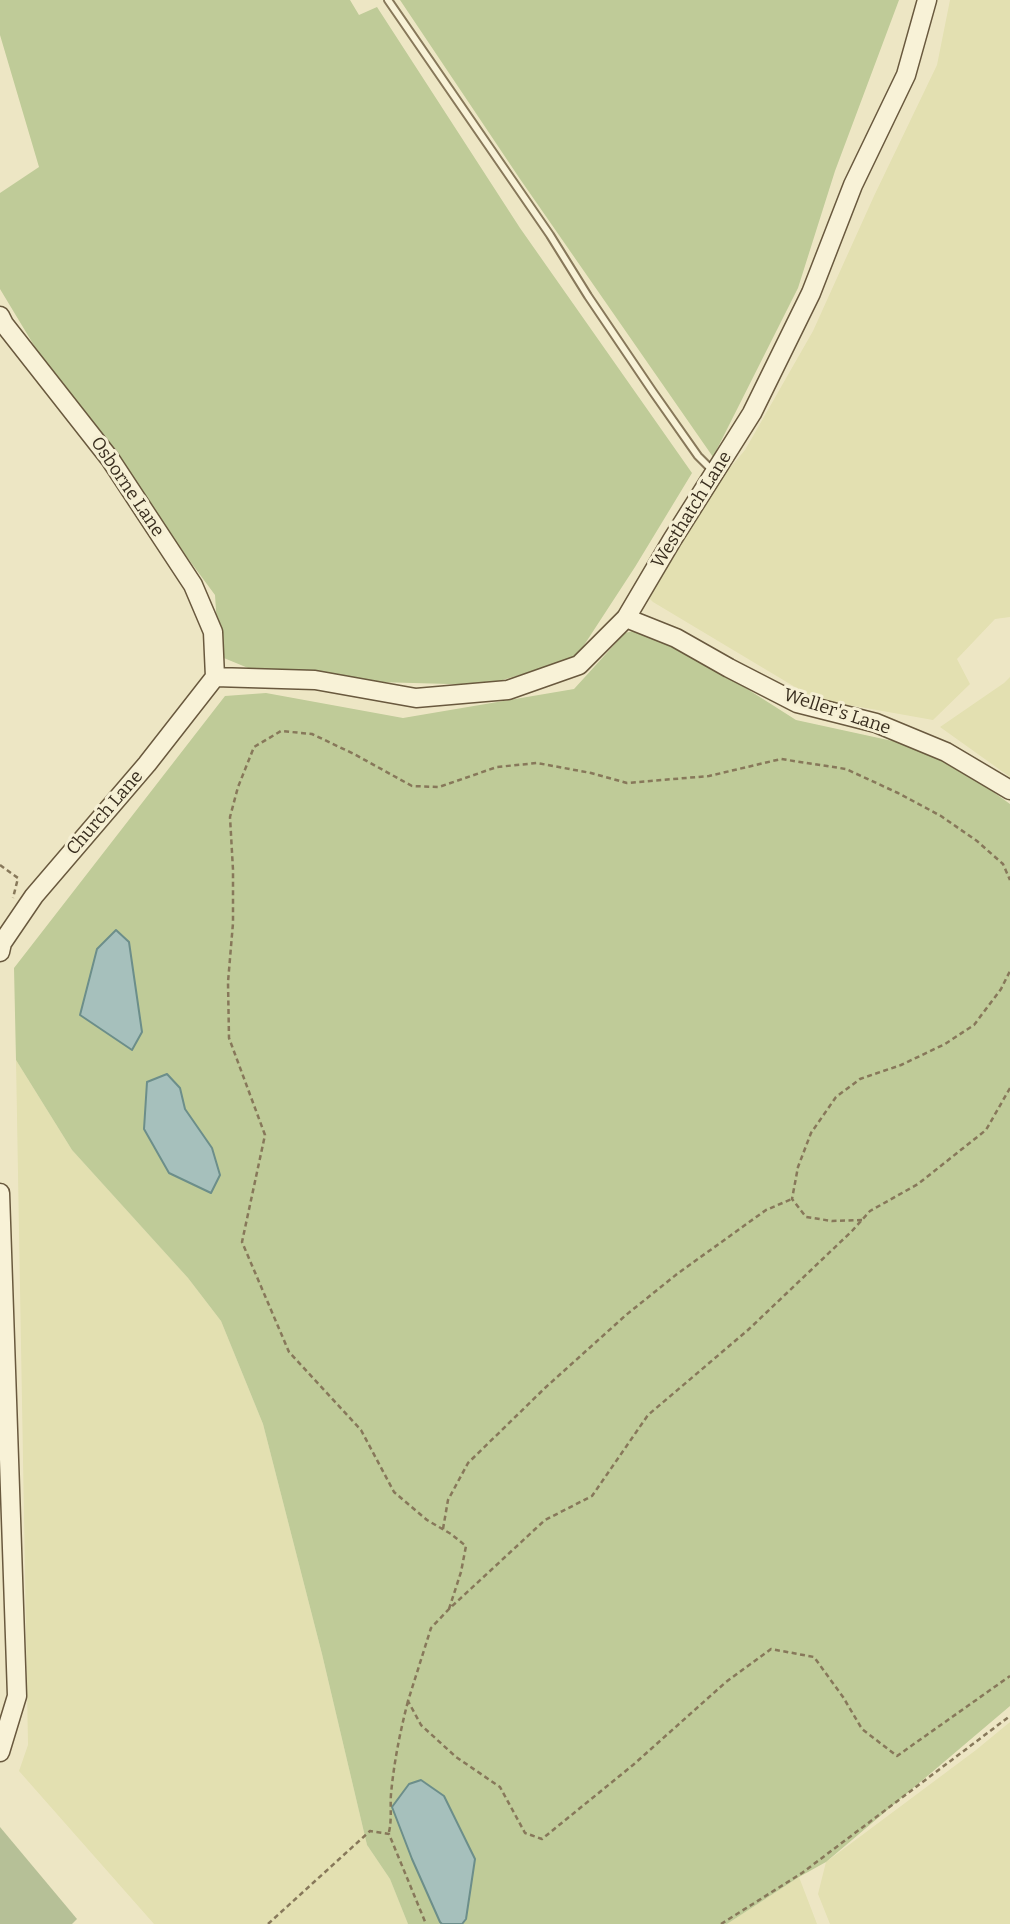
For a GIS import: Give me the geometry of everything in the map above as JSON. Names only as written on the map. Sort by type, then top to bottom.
[{"type":"street","name":"Westhatch Lane","points":[[215,677],[315,680],[416,698],[508,691],[579,665],[626,618],[752,414],[811,293],[853,185],[906,75],[928,0]]},
{"type":"street","name":"Osborne Lane","points":[[0,316],[110,458],[193,585],[213,632],[215,677]]},
{"type":"street","name":"Weller's Lane","points":[[626,618],[676,638],[797,703],[876,723],[946,752],[1010,790]]},
{"type":"street","name":"Church Lane","points":[[1,945],[61,863],[147,764],[215,677]]},
{"type":"street","points":[[0,1193],[6,1555],[17,1696],[0,1752]]},
{"type":"lane","points":[[388,0],[550,234],[653,392],[698,456],[715,472]]},
{"type":"path","points":[[449,1609],[466,1546],[427,1520],[394,1492],[361,1430],[289,1352],[242,1242],[265,1135],[229,1038],[228,982],[233,923],[230,817],[238,787],[254,747],[281,731],[312,734],[412,786],[439,787],[497,767],[537,763],[627,783],[709,776],[781,759],[845,769],[941,816],[977,841],[1003,864],[1010,880]]},
{"type":"path","points":[[0,865],[18,878],[8,918],[15,923]]},
{"type":"path","points":[[862,1220],[832,1221],[806,1217],[792,1199],[798,1167],[811,1133],[836,1097],[860,1079],[901,1065],[945,1044],[974,1025],[1001,989],[1010,971]]},
{"type":"path","points":[[426,1924],[389,1834],[396,1753],[408,1701],[431,1628],[544,1520],[592,1496],[648,1415],[748,1330],[870,1211],[918,1184],[986,1130],[1010,1088]]},
{"type":"path","points":[[443,1529],[447,1500],[468,1463],[545,1387],[677,1274],[766,1210],[792,1199]]},
{"type":"path","points":[[408,1701],[421,1725],[438,1741],[456,1757],[500,1787],[525,1833],[542,1839],[633,1765],[726,1682],[771,1649],[814,1657],[862,1729],[897,1756],[1010,1676]]},
{"type":"path","points":[[721,1924],[802,1873],[1010,1716]]},
{"type":"path","points":[[268,1924],[370,1831],[389,1834]]},
{"type":"shaded area","points":[[950,0],[1010,0],[1010,617],[995,619],[957,659],[970,684],[933,720],[815,699],[653,602],[646,595],[692,513],[745,450],[813,331],[937,65]]},
{"type":"shaded area","points":[[1010,677],[1010,777],[940,727]]},
{"type":"shaded area","points":[[16,1060],[72,1150],[188,1278],[221,1321],[263,1424],[322,1654],[367,1845],[390,1879],[408,1924],[154,1924],[19,1771],[28,1745]]},
{"type":"shaded area","points":[[1010,1722],[1010,1924],[830,1924],[818,1894],[826,1862]]},
{"type":"shaded area","points":[[799,1877],[817,1924],[727,1924]]},
{"type":"green space","points":[[0,0],[350,0],[359,15],[377,7],[520,228],[692,473],[575,659],[485,685],[377,682],[253,670],[219,656],[215,595],[50,372],[0,289],[0,193],[39,167],[0,35]]},
{"type":"green space","points":[[400,0],[899,0],[835,171],[798,288],[713,457],[520,179]]},
{"type":"green space","points":[[645,628],[796,720],[911,745],[978,781],[1010,804],[1010,1706],[826,1862],[727,1924],[408,1924],[390,1879],[367,1845],[322,1654],[263,1424],[221,1321],[188,1278],[72,1150],[16,1060],[14,968],[225,696],[266,693],[403,718],[574,689],[625,633]]},
{"type":"green space","points":[[0,1827],[77,1919],[72,1924],[0,1924]]},
{"type":"water","points":[[116,930],[129,942],[142,1032],[132,1050],[80,1015],[97,949]]},
{"type":"water","points":[[167,1074],[180,1088],[185,1109],[212,1148],[220,1175],[211,1193],[169,1173],[144,1129],[147,1082]]},
{"type":"water","points":[[421,1780],[444,1796],[475,1859],[466,1919],[462,1924],[440,1922],[392,1807],[409,1784]]}]
